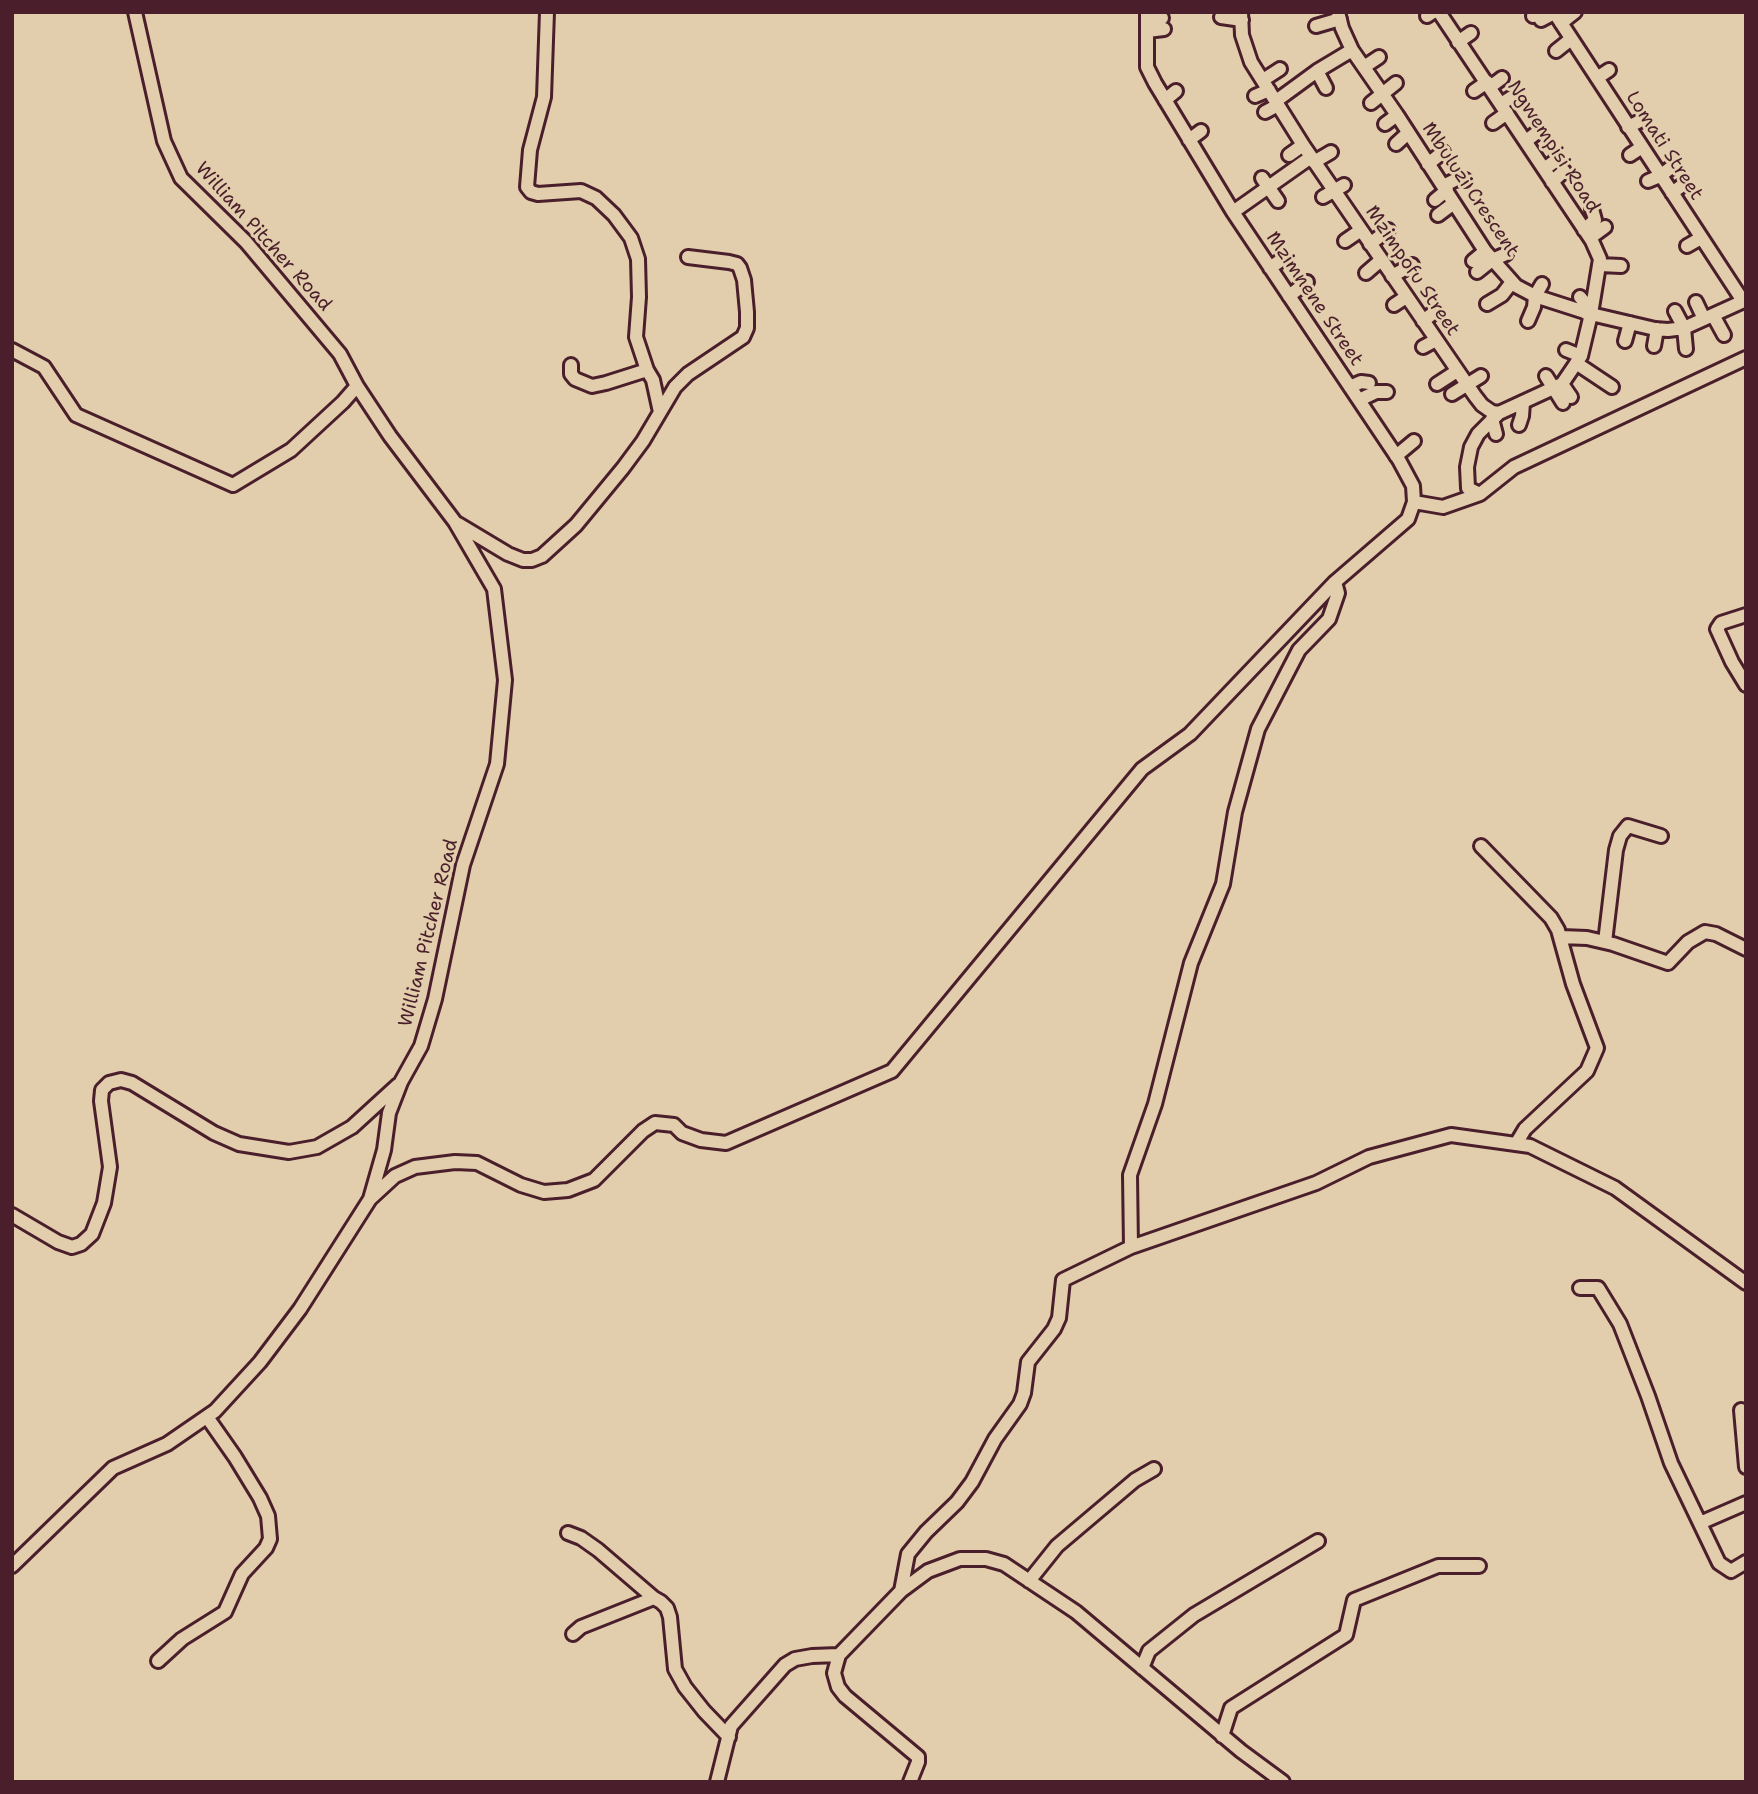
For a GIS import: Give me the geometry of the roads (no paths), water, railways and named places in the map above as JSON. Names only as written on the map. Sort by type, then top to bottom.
[{"type":"street","name":"William Pitcher Road","points":[[12,1566],[113,1468],[167,1444],[215,1411],[260,1362],[300,1309],[370,1199],[384,1150],[389,1113],[401,1082],[421,1046],[435,999],[463,865],[497,764],[505,680],[494,589],[455,522],[390,436],[357,386],[340,354],[246,242],[181,178],[164,141],[135,12]]},
{"type":"street","points":[[548,12],[544,97],[530,150],[527,187],[538,194],[581,191],[596,198],[614,215],[631,238],[638,259],[636,337],[653,380],[660,412]]},
{"type":"street","points":[[1537,16],[1575,12]]},
{"type":"street","name":"Ngwempisi Road","points":[[1433,14],[1458,43],[1480,60],[1504,118],[1539,153],[1558,202],[1600,259],[1600,265]]},
{"type":"street","points":[[1316,26],[1339,15]]},
{"type":"street","name":"Mbuluzi Crescent","points":[[1339,15],[1352,50],[1397,115],[1410,144],[1445,188],[1489,256],[1512,282],[1535,296],[1589,313],[1624,317],[1657,329],[1684,328],[1744,301]]},
{"type":"street","points":[[1221,17],[1241,16]]},
{"type":"street","name":"Mzimpofu Street","points":[[1241,16],[1242,35],[1248,53],[1312,159],[1482,405],[1492,412],[1506,409]]},
{"type":"street","name":"Lomati Street","points":[[1556,16],[1642,147],[1654,178],[1672,193],[1691,236],[1744,301]]},
{"type":"street","points":[[1147,21],[1163,24]]},
{"type":"street","name":"Mzimnene Street","points":[[1147,21],[1147,67],[1167,91],[1189,140],[1233,212],[1396,456],[1413,485],[1414,502]]},
{"type":"street","points":[[1458,43],[1471,33]]},
{"type":"street","points":[[1556,51],[1571,39]]},
{"type":"street","points":[[1255,96],[1271,94],[1317,71],[1327,59],[1352,50]]},
{"type":"street","points":[[1364,67],[1379,57]]},
{"type":"street","points":[[1265,112],[1280,69]]},
{"type":"street","points":[[1597,78],[1609,70]]},
{"type":"street","points":[[1317,71],[1326,88]]},
{"type":"street","points":[[1474,91],[1502,78]]},
{"type":"street","points":[[1371,103],[1396,83]]},
{"type":"street","points":[[1504,118],[1515,95]]},
{"type":"street","points":[[1385,124],[1397,115]]},
{"type":"street","points":[[1610,125],[1642,120]]},
{"type":"street","points":[[1189,140],[1201,131]]},
{"type":"street","points":[[1526,141],[1539,131]]},
{"type":"street","points":[[1396,144],[1410,144]]},
{"type":"street","points":[[1289,155],[1303,145]]},
{"type":"street","points":[[1630,155],[1642,147]]},
{"type":"street","points":[[1233,212],[1265,183],[1331,152]]},
{"type":"street","points":[[1428,164],[1443,152]]},
{"type":"street","points":[[1545,169],[1561,165],[1552,181]]},
{"type":"street","points":[[1654,178],[1673,166]]},
{"type":"street","points":[[1435,200],[1457,179],[1465,180]]},
{"type":"street","points":[[1265,183],[1278,201]]},
{"type":"street","points":[[1672,193],[1684,184]]},
{"type":"street","points":[[1335,193],[1335,212]]},
{"type":"street","points":[[1438,215],[1454,203]]},
{"type":"street","points":[[1582,233],[1595,220],[1592,209]]},
{"type":"street","points":[[1582,233],[1605,227]]},
{"type":"street","points":[[1345,241],[1361,230]]},
{"type":"street","points":[[1370,244],[1388,230]]},
{"type":"street","points":[[1475,267],[1489,256],[1506,254]]},
{"type":"street","points":[[455,522],[523,560],[542,556],[556,545],[592,506],[643,441],[675,387],[688,374],[736,343],[747,328],[744,280],[737,264],[688,257]]},
{"type":"street","points":[[1270,268],[1284,258]]},
{"type":"street","points":[[1366,272],[1381,260]]},
{"type":"street","points":[[1392,276],[1412,265]]},
{"type":"street","points":[[1480,494],[1468,488],[1467,467],[1471,447],[1478,434],[1506,409],[1557,387],[1578,360],[1600,265],[1621,266]]},
{"type":"street","points":[[1289,296],[1307,282]]},
{"type":"street","points":[[1487,304],[1502,295],[1512,282]]},
{"type":"street","points":[[1528,321],[1535,296],[1542,284]]},
{"type":"street","points":[[1394,305],[1406,297]]},
{"type":"street","points":[[1580,297],[1589,313]]},
{"type":"street","points":[[1696,302],[1724,335]]},
{"type":"street","points":[[1423,321],[1436,311]]},
{"type":"street","points":[[1675,311],[1684,328],[1686,349]]},
{"type":"street","points":[[1624,317],[1625,341]]},
{"type":"street","points":[[1654,346],[1657,329]]},
{"type":"street","points":[[1423,347],[1436,340]]},
{"type":"street","points":[[12,350],[44,367],[76,415],[233,485],[291,450],[357,386]]},
{"type":"street","points":[[1566,350],[1612,387]]},
{"type":"street","points":[[370,1199],[395,1176],[415,1167],[455,1161],[477,1163],[522,1185],[544,1192],[568,1189],[594,1180],[643,1131],[655,1123],[674,1125],[682,1133],[701,1140],[726,1143],[892,1070],[1142,769],[1190,734],[1335,582],[1408,519],[1414,502],[1443,506],[1480,494],[1514,467],[1746,358]]},
{"type":"street","points":[[570,365],[575,379],[592,386],[648,370]]},
{"type":"street","points":[[1437,384],[1457,370]]},
{"type":"street","points":[[1452,394],[1481,376]]},
{"type":"street","points":[[1546,376],[1567,400]]},
{"type":"street","points":[[1350,387],[1361,382],[1368,383]]},
{"type":"street","points":[[1359,400],[1376,392],[1387,392]]},
{"type":"street","points":[[1506,409],[1522,416],[1519,425]]},
{"type":"street","points":[[1496,434],[1506,409]]},
{"type":"street","points":[[1396,456],[1414,441]]},
{"type":"street","points":[[1131,1247],[1130,1175],[1155,1104],[1191,963],[1223,884],[1235,812],[1258,729],[1298,650],[1329,619],[1338,593],[1335,582]]},
{"type":"street","points":[[1746,615],[1721,623],[1717,629],[1746,685]]},
{"type":"street","points":[[1605,942],[1620,836],[1629,826],[1661,836]]},
{"type":"street","points":[[1480,846],[1551,918],[1561,937],[1573,984],[1597,1048],[1587,1071],[1532,1122],[1516,1144]]},
{"type":"street","points":[[1561,937],[1587,937],[1668,963],[1688,942],[1705,932],[1716,934],[1746,949]]},
{"type":"street","points":[[12,1215],[58,1242],[72,1247],[81,1244],[92,1234],[104,1203],[110,1167],[101,1101],[102,1090],[109,1083],[121,1080],[132,1083],[214,1133],[239,1144],[289,1152],[317,1147],[352,1127],[401,1082]]},
{"type":"street","points":[[901,1591],[908,1554],[972,1482],[995,1439],[1020,1404],[1028,1362],[1054,1329],[1059,1318],[1063,1280],[1131,1247],[1316,1183],[1378,1154],[1451,1135],[1530,1146],[1615,1188],[1746,1283]]},
{"type":"street","points":[[1580,1288],[1598,1288],[1620,1325],[1671,1463],[1719,1563],[1731,1570],[1746,1562]]},
{"type":"street","points":[[1741,1410],[1746,1467]]},
{"type":"street","points":[[158,1661],[182,1639],[225,1612],[242,1574],[266,1548],[270,1539],[268,1516],[260,1498],[206,1417]]},
{"type":"street","points":[[1029,1581],[1057,1546],[1135,1480],[1154,1469]]},
{"type":"street","points":[[1700,1523],[1746,1503]]},
{"type":"street","points":[[568,1533],[598,1550],[667,1608],[675,1669],[704,1711],[729,1737]]},
{"type":"street","points":[[1142,1668],[1149,1651],[1194,1615],[1318,1541]]},
{"type":"street","points":[[908,1554],[928,1571]]},
{"type":"street","points":[[910,1782],[918,1757],[845,1696],[838,1687],[834,1673],[839,1655],[901,1591],[928,1571],[960,1559],[986,1559],[1004,1564],[1076,1612],[1223,1736],[1283,1782]]},
{"type":"street","points":[[1223,1736],[1231,1708],[1346,1635],[1354,1600],[1438,1566],[1479,1566]]},
{"type":"street","points":[[573,1634],[581,1627],[654,1598]]},
{"type":"street","points":[[717,1782],[732,1726],[785,1665],[803,1657],[839,1655]]}]
